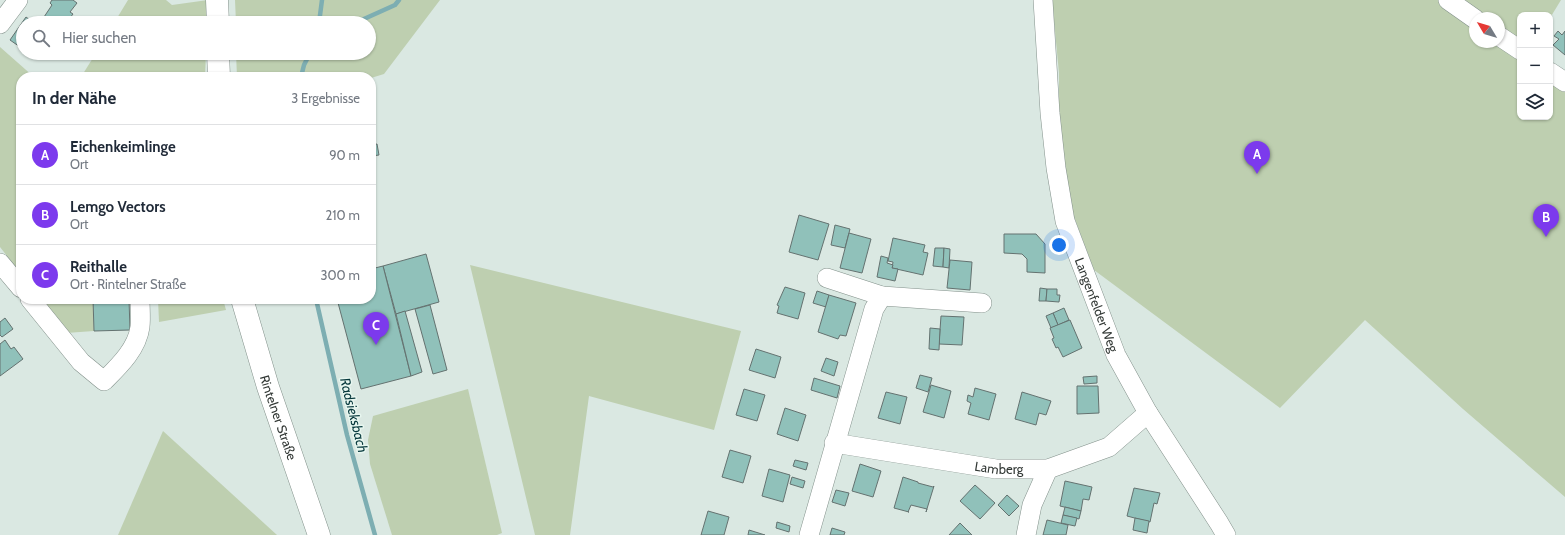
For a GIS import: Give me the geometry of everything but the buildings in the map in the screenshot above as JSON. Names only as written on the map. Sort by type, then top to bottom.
[{"type":"main road","points":[[217,0],[218,16]]},
{"type":"main road","points":[[218,60],[219,72]]},
{"type":"main road","name":"Rintelner Straße","points":[[243,304],[268,387],[319,535]]},
{"type":"street","points":[[0,24],[18,0]]},
{"type":"street","name":"Langenfelder Weg","points":[[1043,0],[1050,113],[1056,168],[1065,221],[1116,355],[1148,413],[1220,523],[1226,535]]},
{"type":"street","points":[[1448,0],[1469,15]]},
{"type":"street","points":[[1505,40],[1517,48]]},
{"type":"street","points":[[1553,74],[1565,82]]},
{"type":"street","points":[[0,263],[16,282]]},
{"type":"street","points":[[827,278],[882,296],[982,303]]},
{"type":"street","points":[[809,535],[834,443],[874,308],[882,296]]},
{"type":"street","points":[[34,304],[81,362],[104,381],[123,362],[133,346],[140,328],[140,304]]},
{"type":"street","name":"Lamberg","points":[[834,443],[996,469],[1048,469],[1109,447],[1148,413]]},
{"type":"street","points":[[1026,535],[1032,505],[1048,469]]},
{"type":"green space","points":[[128,0],[166,0],[172,5],[208,0],[207,16],[118,16]]},
{"type":"green space","points":[[235,0],[440,0],[384,74],[376,76],[376,72],[237,72],[236,60],[376,60],[376,16],[236,16]]},
{"type":"green space","points":[[1052,0],[1443,0],[1469,20],[1469,48],[1505,48],[1505,46],[1517,54],[1517,120],[1553,120],[1553,79],[1565,87],[1565,497],[1463,409],[1365,320],[1280,408],[1094,270],[1074,217],[1059,137],[1059,73]]},
{"type":"green space","points":[[1456,0],[1561,0],[1553,13],[1517,12],[1517,44],[1505,35],[1505,12],[1472,12]]},
{"type":"green space","points":[[0,47],[28,72],[16,72],[16,268],[0,247]]},
{"type":"green space","points":[[92,60],[206,60],[205,72],[84,72]]},
{"type":"green space","points":[[470,265],[741,331],[714,430],[589,396],[570,535],[535,535]]},
{"type":"green space","points":[[44,304],[93,304],[94,331],[66,333]]},
{"type":"green space","points":[[158,304],[224,304],[226,310],[159,322]]},
{"type":"green space","points":[[468,389],[502,533],[497,535],[392,535],[370,464],[368,440],[373,416]]},
{"type":"green space","points":[[163,431],[277,535],[118,535]]},
{"type":"waterway","name":"Radsieksbach","points":[[320,16],[322,0]]},
{"type":"waterway","points":[[371,16],[395,5],[399,0]]},
{"type":"waterway","name":"Radsieksbach","points":[[302,72],[306,60]]},
{"type":"waterway","name":"Radsieksbach","points":[[317,304],[347,435],[375,535]]},
{"type":"place","name":"Eichenkeimlinge","points":[[1257,174]]},
{"type":"place","name":"Lemgo Vectors","points":[[1546,237]]},
{"type":"place","name":"Reithalle","points":[[376,345]]}]
